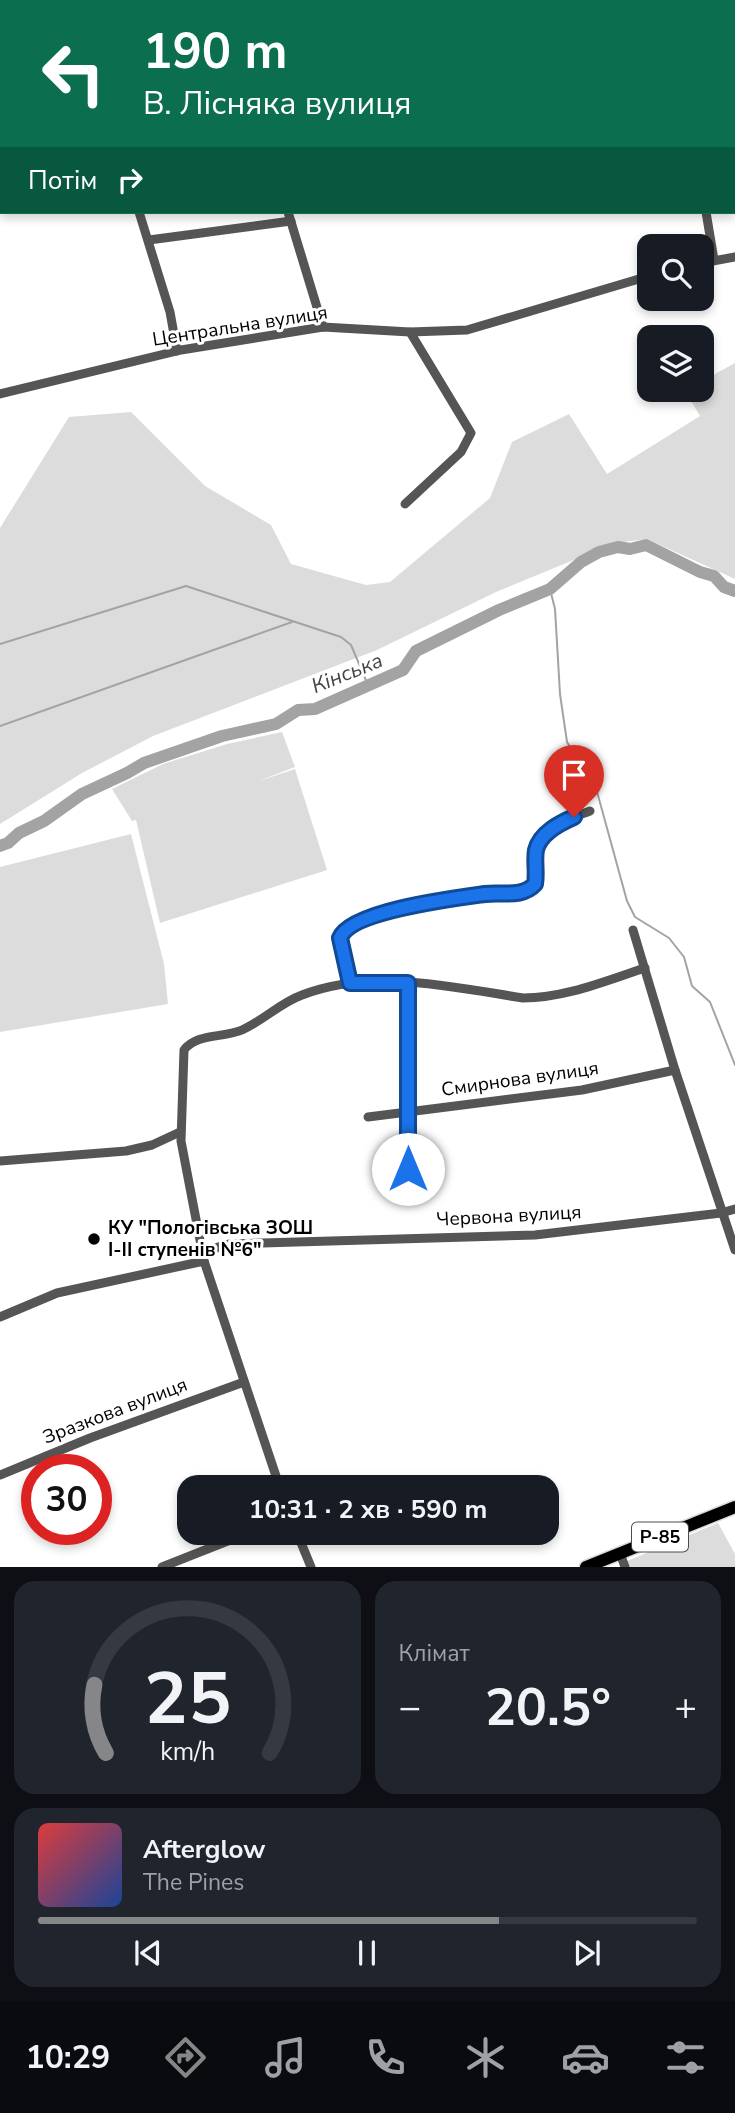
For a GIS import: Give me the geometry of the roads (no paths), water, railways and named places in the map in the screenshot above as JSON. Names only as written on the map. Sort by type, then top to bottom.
[{"type":"main road","name":"Р-85","points":[[586,1567],[735,1508]]},
{"type":"street","points":[[140,214],[170,312],[177,351]]},
{"type":"street","points":[[706,214],[710,234]]},
{"type":"street","points":[[149,240],[289,216],[323,327]]},
{"type":"street","points":[[714,260],[735,257]]},
{"type":"street","name":"Центральна вулиця","points":[[0,394],[177,351],[323,327],[410,332],[467,330],[637,280]]},
{"type":"street","points":[[405,504],[461,452],[471,433],[410,332]]},
{"type":"street","points":[[350,983],[340,938],[347,926],[392,911],[442,899],[491,893],[524,893],[535,884],[536,849],[547,833],[558,824],[590,811]]},
{"type":"street","points":[[633,930],[721,1213],[735,1250]]},
{"type":"street","points":[[276,1475],[203,1259],[180,1132],[182,1056],[187,1045],[242,1030],[301,995],[350,983],[408,983],[538,998],[567,993],[645,968]]},
{"type":"street","points":[[408,983],[408,1169]]},
{"type":"street","name":"Смирнова вулиця","points":[[368,1117],[582,1090],[676,1070]]},
{"type":"street","points":[[0,1161],[126,1151],[152,1145],[180,1132]]},
{"type":"street","name":"Червона вулиця","points":[[0,1317],[57,1293],[203,1259],[218,1247],[229,1244],[535,1235],[721,1213],[735,1209]]},
{"type":"street","name":"Зразкова вулиця","points":[[0,1475],[90,1438],[244,1382]]},
{"type":"street","points":[[162,1567],[218,1545]]},
{"type":"street","points":[[302,1545],[310,1567]]},
{"type":"street","points":[[620,1553],[625,1567]]},
{"type":"waterway","name":"Кінська","points":[[0,846],[44,821],[82,794],[144,763],[222,736],[276,724],[298,710],[315,709],[403,670],[416,651],[499,610],[550,589],[581,562],[599,552],[618,547],[630,549],[646,545],[700,572],[714,576],[724,587],[735,591]]},
{"type":"waterway","points":[[0,644],[186,586],[341,637],[351,645],[368,685]]},
{"type":"waterway","points":[[550,589],[555,609],[560,694],[567,742],[596,788],[627,901],[635,917],[669,938],[684,957],[692,986],[710,1002],[735,1065]]},
{"type":"waterway","points":[[0,726],[292,622]]},
{"type":"place","name":"КУ \"Пологівська ЗОШ І-ІІ ступенів №6\"","points":[[94,1239]]}]
